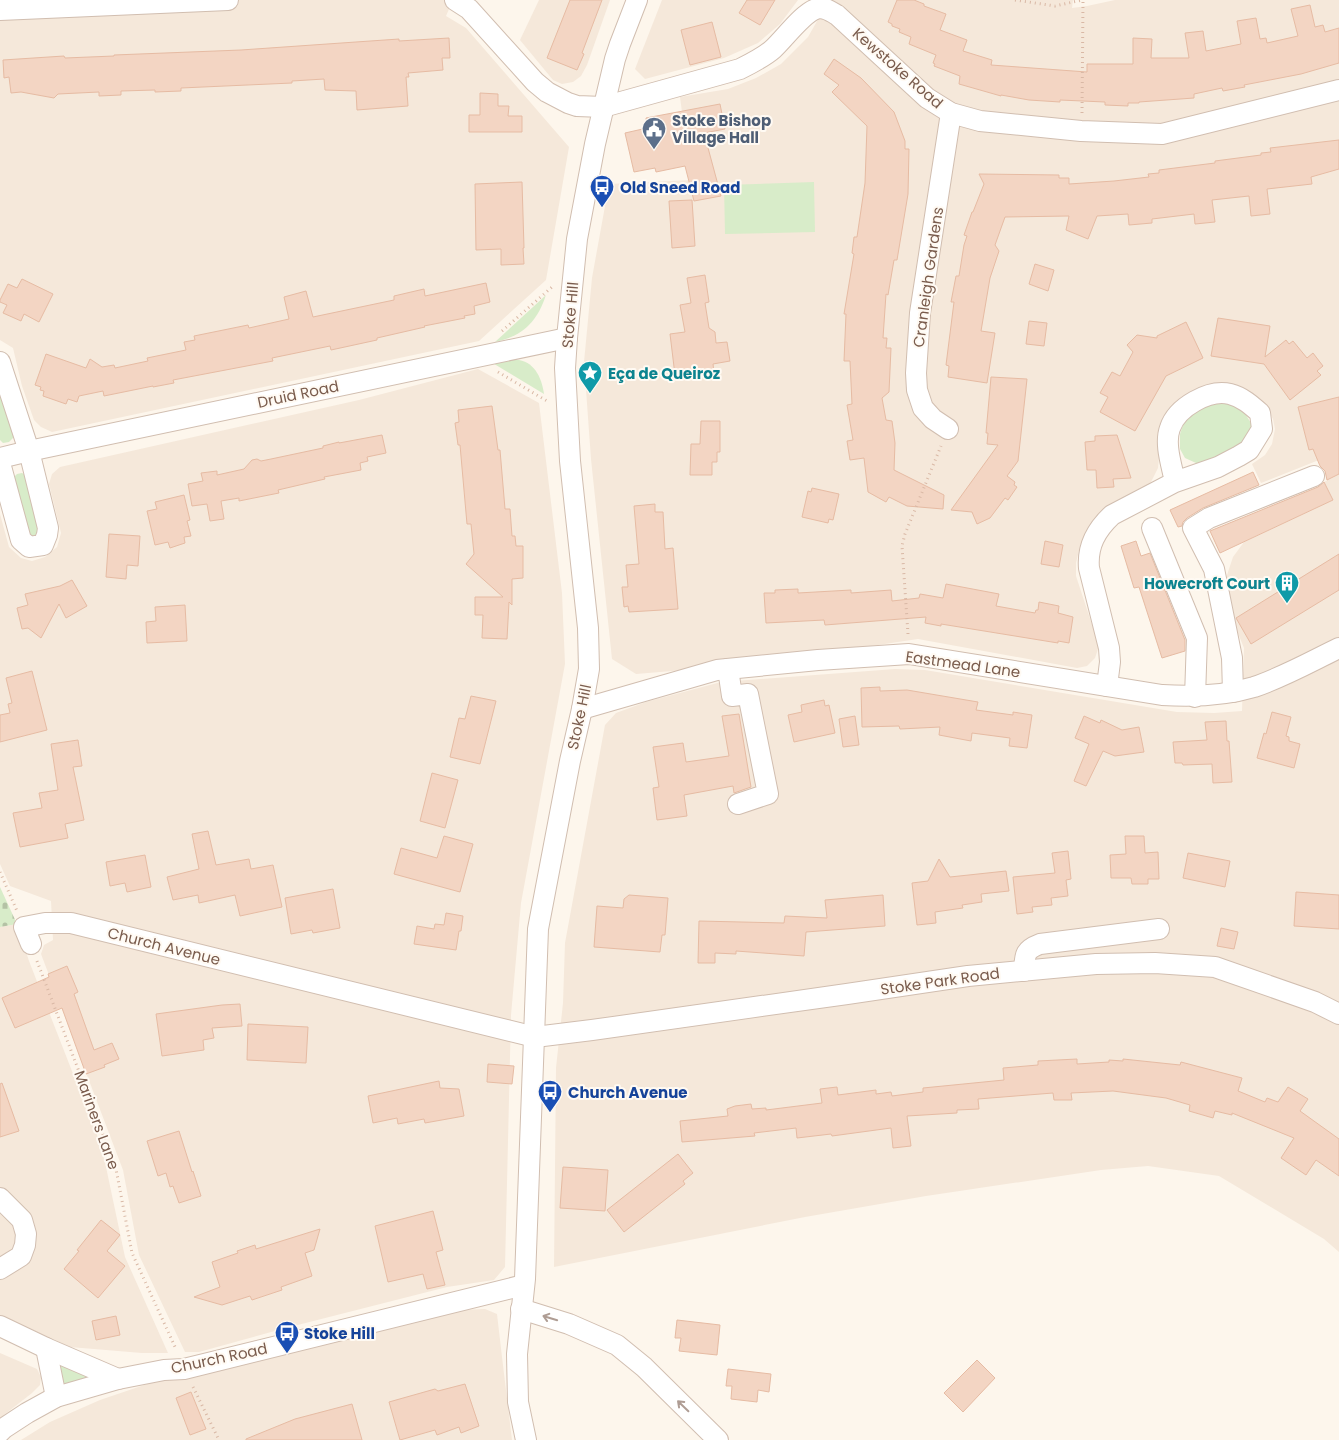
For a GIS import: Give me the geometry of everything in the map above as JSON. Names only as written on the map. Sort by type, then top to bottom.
[{"type":"street","points":[[0,10],[228,0]]},
{"type":"street","points":[[454,0],[469,9],[547,92],[577,106],[603,107]]},
{"type":"street","name":"Stoke Hill","points":[[526,1440],[518,1402],[517,1354],[524,1285],[538,929],[589,669],[588,628],[570,460],[565,368],[567,338],[577,239],[603,107],[634,1]]},
{"type":"street","name":"Kewstoke Road","points":[[603,107],[740,69],[772,50],[817,4],[837,15],[927,98],[951,113],[980,121],[1082,131],[1162,134],[1339,90]]},
{"type":"street","name":"Cranleigh Gardens","points":[[948,429],[933,420],[923,408],[917,390],[916,373],[920,313],[951,113]]},
{"type":"street","name":"Druid Road","points":[[0,458],[567,338]]},
{"type":"street","points":[[0,362],[29,451],[48,528],[48,536],[43,545],[29,547],[21,540],[0,463]]},
{"type":"street","points":[[1107,686],[1110,662],[1109,648],[1088,558],[1090,546],[1097,533],[1112,515],[1175,482],[1218,467],[1249,450],[1262,429],[1260,413],[1245,400],[1230,394],[1212,394],[1196,400],[1176,415],[1169,429],[1169,445],[1175,482]]},
{"type":"street","points":[[1233,692],[1232,658],[1214,569],[1193,528],[1209,518],[1314,476]]},
{"type":"street","points":[[1152,528],[1196,638],[1195,697]]},
{"type":"street","name":"Eastmead Lane","points":[[582,709],[716,670],[818,660],[909,654],[1162,695],[1195,697],[1233,692],[1255,686],[1277,678],[1339,648]]},
{"type":"street","points":[[728,669],[732,696],[748,694],[768,794],[738,804]]},
{"type":"street","name":"Church Avenue","points":[[28,936],[46,923],[71,923],[535,1037]]},
{"type":"street","points":[[1024,971],[1025,955],[1030,948],[1040,944],[1159,929]]},
{"type":"street","name":"Stoke Park Road","points":[[535,1037],[968,976],[1096,964],[1155,963],[1215,967],[1315,1002],[1339,1014]]},
{"type":"street","points":[[0,1198],[22,1220],[26,1234],[21,1256],[0,1269]]},
{"type":"street","name":"Church Road","points":[[0,1432],[27,1413],[56,1397],[118,1379],[164,1370],[184,1369],[524,1285]]},
{"type":"street","points":[[521,1309],[569,1324],[617,1345],[644,1367],[718,1440]]},
{"type":"street","points":[[0,1326],[118,1379]]},
{"type":"street","points":[[46,1348],[56,1397]]},
{"type":"path","points":[[1015,0],[1055,6],[1083,0],[1082,131]]},
{"type":"path","points":[[909,654],[902,546],[905,534],[948,429]]},
{"type":"path","name":"Mariners Lane","points":[[0,872],[28,936],[116,1170],[132,1253],[184,1369],[219,1440]]},
{"type":"shaded area","points":[[0,0],[453,0],[446,16],[466,28],[569,147],[546,280],[479,341],[52,432],[41,427],[34,420],[22,386],[13,348],[0,340]]},
{"type":"shaded area","points":[[539,0],[610,0],[587,65],[581,76],[573,82],[562,84],[553,80],[520,40]]},
{"type":"shaded area","points":[[662,0],[798,0],[780,24],[758,43],[724,58],[645,79],[635,69]]},
{"type":"shaded area","points":[[829,0],[1073,0],[1072,8],[1115,0],[1339,0],[1339,465],[1334,454],[1261,483],[1252,464],[1265,455],[1272,444],[1275,429],[1273,419],[1265,405],[1201,389],[1180,399],[1172,408],[1161,434],[1158,468],[1151,482],[1085,535],[1080,546],[1076,563],[1076,576],[1099,646],[1095,658],[1087,666],[1077,668],[918,639],[744,665],[636,674],[612,659],[591,459],[584,362],[592,278],[609,184],[691,180],[680,97],[728,89],[756,78],[781,64],[808,37]]},
{"type":"shaded area","points":[[478,369],[539,403],[562,593],[565,664],[521,903],[511,1015],[505,1267],[494,1280],[447,1287],[199,1352],[185,1352],[139,1255],[123,1170],[41,954],[44,945],[53,940],[51,901],[10,886],[0,864],[0,514],[9,547],[21,558],[32,561],[45,557],[57,547],[61,533],[49,484],[52,474],[60,467],[359,400]]},
{"type":"shaded area","points":[[1339,474],[1339,1252],[1324,1239],[1219,1176],[1148,1166],[1101,1170],[926,1196],[805,1217],[554,1267],[556,1068],[563,1003],[565,943],[605,725],[616,713],[646,702],[721,682],[895,669],[925,670],[1177,712],[1214,713],[1242,711],[1244,648],[1229,611],[1225,581],[1233,557],[1244,542],[1333,500],[1324,482]]},
{"type":"shaded area","points":[[17,924],[29,961],[102,1148],[125,1257],[168,1353],[142,1353],[70,1347],[0,1315],[0,927]]},
{"type":"shaded area","points":[[485,1309],[497,1314],[512,1440],[21,1440],[50,1422],[100,1400],[159,1380],[456,1310]]},
{"type":"shaded area","points":[[0,1353],[37,1369],[41,1377],[40,1385],[32,1393],[0,1418]]},
{"type":"green space","points":[[814,182],[815,232],[725,234],[724,185]]},
{"type":"green space","points":[[546,295],[538,313],[528,326],[514,336],[495,342]]},
{"type":"green space","points":[[519,360],[534,368],[542,383],[544,394],[491,362]]},
{"type":"green space","points":[[0,386],[14,432],[13,438],[9,442],[3,443],[0,440]]},
{"type":"green space","points":[[1214,403],[1229,403],[1244,412],[1251,423],[1251,433],[1245,443],[1206,464],[1196,463],[1185,458],[1180,449],[1180,434],[1184,422],[1197,409]]},
{"type":"green space","points":[[22,473],[27,476],[42,532],[31,543],[13,478],[17,474]]},
{"type":"green space","points":[[0,887],[17,924],[0,927]]},
{"type":"green space","points":[[56,1359],[100,1380],[63,1390]]},
{"type":"building","points":[[570,0],[602,0],[577,70],[547,58]]},
{"type":"building","points":[[747,0],[775,0],[760,25],[739,13]]},
{"type":"building","points":[[897,0],[914,0],[946,14],[940,30],[967,40],[963,51],[992,60],[991,65],[1087,72],[1087,64],[1133,64],[1133,38],[1152,39],[1151,58],[1189,58],[1185,33],[1203,31],[1206,51],[1241,44],[1237,21],[1256,18],[1260,39],[1266,38],[1267,43],[1298,36],[1291,9],[1310,5],[1315,27],[1323,25],[1325,32],[1339,28],[1339,63],[1301,74],[1244,85],[1245,87],[1223,91],[1222,88],[1194,94],[1194,98],[1128,103],[1128,106],[1105,105],[1105,102],[1029,100],[1001,96],[959,84],[960,76],[934,66],[935,64],[933,63],[936,55],[909,44],[911,37],[899,32],[900,29],[888,22]]},
{"type":"building","points":[[712,22],[721,57],[690,65],[681,30]]},
{"type":"building","points":[[449,38],[450,58],[442,58],[443,70],[408,73],[409,77],[406,77],[408,106],[357,110],[356,91],[325,90],[324,79],[292,81],[292,83],[181,88],[181,91],[121,91],[121,95],[99,96],[99,92],[58,94],[54,98],[21,92],[11,93],[9,77],[4,78],[3,60],[241,50],[399,39],[399,41]]},
{"type":"building","points":[[834,59],[861,78],[894,112],[905,141],[905,149],[909,149],[908,194],[897,260],[894,260],[888,295],[886,294],[883,338],[887,338],[886,348],[891,348],[889,392],[882,398],[886,420],[892,421],[895,443],[894,470],[944,495],[943,509],[907,506],[889,497],[886,502],[868,492],[864,458],[850,460],[847,441],[853,440],[847,405],[852,404],[850,361],[844,361],[846,314],[844,314],[854,254],[852,253],[854,237],[857,237],[865,183],[867,126],[832,92],[839,85],[824,74]]},
{"type":"building","points":[[480,93],[498,94],[498,106],[509,106],[508,116],[522,116],[522,132],[469,132],[469,115],[480,115]]},
{"type":"building","points":[[720,104],[725,129],[704,133],[721,196],[694,201],[685,166],[656,172],[655,168],[634,172],[625,133],[647,128],[646,118]]},
{"type":"building","points":[[1339,140],[1339,169],[1311,177],[1312,184],[1267,189],[1270,214],[1251,216],[1249,196],[1212,200],[1215,222],[1195,224],[1194,214],[1152,219],[1152,223],[1129,225],[1128,214],[1097,216],[1088,239],[1066,230],[1069,216],[1005,217],[995,245],[999,251],[990,278],[981,331],[995,333],[987,383],[948,377],[949,366],[946,365],[954,302],[951,302],[956,276],[959,276],[967,236],[964,235],[984,184],[979,174],[1059,175],[1059,178],[1069,178],[1069,184],[1114,181],[1149,177],[1148,174],[1159,173],[1159,170],[1261,155],[1261,153],[1271,152],[1270,148]]},
{"type":"building","points":[[522,182],[524,264],[501,265],[501,249],[476,250],[475,184]]},
{"type":"building","points":[[692,200],[695,246],[672,248],[669,201]]},
{"type":"building","points":[[1035,264],[1054,270],[1048,291],[1029,284]]},
{"type":"building","points":[[705,275],[709,302],[705,303],[709,328],[715,332],[716,343],[727,342],[730,361],[713,364],[714,373],[679,377],[679,374],[675,375],[670,334],[685,332],[680,305],[691,303],[687,278]]},
{"type":"building","points":[[22,279],[53,294],[39,322],[24,314],[21,321],[3,313],[7,305],[0,302],[0,300],[8,284],[17,288]]},
{"type":"building","points":[[486,283],[490,302],[474,306],[475,314],[464,316],[465,318],[377,338],[377,340],[331,350],[330,346],[272,358],[273,361],[173,380],[174,383],[153,387],[104,396],[103,391],[79,396],[77,402],[68,399],[66,404],[43,396],[44,391],[40,390],[41,387],[35,385],[46,354],[86,368],[90,359],[102,367],[114,365],[115,368],[148,361],[147,358],[186,350],[184,342],[195,340],[194,336],[248,325],[249,328],[289,319],[284,297],[306,291],[313,317],[394,300],[394,296],[424,289],[425,296]]},
{"type":"building","points":[[1218,318],[1270,326],[1265,357],[1286,340],[1289,344],[1293,341],[1307,358],[1313,353],[1323,366],[1317,371],[1321,375],[1290,400],[1264,364],[1211,356]]},
{"type":"building","points":[[1029,321],[1047,323],[1044,346],[1026,344]]},
{"type":"building","points":[[1186,322],[1203,358],[1166,376],[1135,431],[1100,412],[1108,397],[1100,393],[1112,372],[1120,376],[1133,352],[1127,345],[1137,335],[1157,338],[1157,336]]},
{"type":"building","points":[[991,377],[1027,379],[1018,461],[1007,476],[1015,482],[1014,485],[1017,487],[1008,500],[1005,498],[990,518],[977,524],[972,512],[951,510],[998,445],[987,444],[988,433],[986,433]]},
{"type":"building","points":[[1339,397],[1339,474],[1327,480],[1325,471],[1320,466],[1313,449],[1309,450],[1298,407]]},
{"type":"building","points":[[492,406],[498,450],[500,450],[505,509],[510,509],[512,536],[515,536],[516,546],[523,546],[523,578],[512,579],[512,605],[509,602],[507,639],[482,638],[483,615],[475,615],[475,597],[503,597],[466,564],[474,554],[471,524],[467,524],[460,445],[458,445],[455,423],[459,422],[458,410]]},
{"type":"building","points":[[701,421],[720,421],[720,452],[717,452],[717,462],[712,462],[712,475],[690,475],[691,444],[700,444]]},
{"type":"building","points":[[382,435],[386,453],[367,457],[368,461],[360,463],[361,470],[324,477],[325,479],[278,490],[279,493],[239,501],[239,498],[221,501],[224,519],[210,521],[207,504],[192,506],[188,484],[203,481],[201,473],[217,471],[217,475],[244,469],[252,460],[257,459],[261,461],[323,448],[323,446],[339,442]]},
{"type":"building","points":[[1117,435],[1131,478],[1113,479],[1114,487],[1097,488],[1096,470],[1087,470],[1085,442],[1095,441],[1095,436]]},
{"type":"building","points":[[1253,472],[1259,485],[1203,508],[1187,518],[1182,526],[1178,527],[1170,510]]},
{"type":"building","points":[[1324,482],[1333,500],[1220,553],[1210,531],[1318,487]]},
{"type":"building","points":[[812,488],[839,494],[833,520],[829,519],[828,523],[802,517],[808,491],[811,492]]},
{"type":"building","points":[[184,495],[190,520],[187,521],[191,536],[184,537],[185,543],[170,548],[168,542],[155,545],[147,511],[157,509],[155,502]]},
{"type":"building","points":[[655,504],[655,512],[663,512],[665,549],[673,548],[678,609],[629,612],[628,606],[624,607],[622,587],[628,587],[626,565],[639,564],[634,506]]},
{"type":"building","points":[[109,534],[140,536],[138,566],[127,565],[126,579],[106,577]]},
{"type":"building","points":[[1045,541],[1063,545],[1059,567],[1041,564]]},
{"type":"building","points":[[1136,541],[1141,556],[1150,553],[1185,640],[1185,651],[1162,658],[1139,587],[1134,588],[1121,546]]},
{"type":"building","name":"Howecroft Court","points":[[1339,554],[1339,590],[1251,644],[1236,618]]},
{"type":"building","points":[[72,580],[87,606],[66,618],[59,604],[41,638],[28,628],[22,629],[17,608],[28,605],[25,594],[60,586]]},
{"type":"building","points":[[946,584],[999,594],[996,606],[1035,613],[1038,610],[1039,602],[1059,606],[1058,613],[1073,617],[1069,643],[1058,641],[1058,643],[941,624],[941,626],[925,623],[926,617],[825,625],[824,620],[766,623],[764,593],[775,593],[775,590],[798,589],[798,593],[851,590],[851,593],[891,590],[892,601],[919,598],[920,594],[943,598]]},
{"type":"building","points":[[185,605],[187,641],[147,643],[146,622],[156,621],[155,607]]},
{"type":"building","points":[[32,671],[47,730],[0,742],[0,715],[10,713],[8,704],[12,703],[6,678]]},
{"type":"building","points":[[880,687],[880,691],[907,690],[978,702],[976,710],[1013,715],[1013,712],[1032,715],[1027,748],[1009,746],[1010,738],[972,733],[971,741],[939,735],[940,727],[900,729],[899,726],[862,727],[861,688]]},
{"type":"building","points":[[471,696],[496,701],[480,764],[450,757],[459,718],[465,719]]},
{"type":"building","points":[[824,700],[825,706],[829,705],[835,733],[794,742],[788,715],[802,712],[801,705]]},
{"type":"building","points":[[1272,712],[1291,717],[1286,736],[1289,737],[1289,741],[1300,744],[1294,768],[1257,758]]},
{"type":"building","points":[[739,714],[751,787],[734,793],[733,786],[684,795],[687,816],[657,820],[653,788],[659,787],[653,747],[683,743],[686,762],[729,756],[722,716]]},
{"type":"building","points":[[855,716],[859,745],[843,747],[839,719]]},
{"type":"building","points":[[1084,716],[1100,723],[1101,720],[1122,730],[1139,727],[1144,752],[1115,756],[1103,751],[1086,786],[1074,781],[1089,744],[1075,738]]},
{"type":"building","points":[[1226,721],[1232,782],[1213,783],[1212,764],[1183,765],[1182,763],[1175,763],[1173,742],[1207,740],[1205,722]]},
{"type":"building","points":[[78,740],[82,766],[73,767],[84,820],[65,824],[68,838],[20,847],[13,813],[42,808],[39,793],[58,790],[51,744]]},
{"type":"building","points":[[432,773],[458,780],[445,828],[420,821]]},
{"type":"building","points":[[208,831],[216,865],[249,859],[251,869],[273,865],[282,907],[240,916],[235,895],[199,903],[198,895],[173,900],[167,877],[199,869],[192,834]]},
{"type":"building","points":[[444,836],[473,844],[460,892],[394,874],[401,848],[437,858]]},
{"type":"building","points":[[1125,836],[1144,836],[1145,853],[1158,852],[1159,879],[1148,879],[1148,884],[1132,884],[1131,878],[1111,878],[1110,855],[1126,854]]},
{"type":"building","points":[[1068,851],[1071,879],[1066,880],[1068,896],[1051,898],[1052,905],[1032,907],[1033,912],[1017,914],[1013,877],[1055,873],[1052,853]]},
{"type":"building","points":[[1188,853],[1230,861],[1225,887],[1183,878]]},
{"type":"building","points":[[145,855],[151,887],[127,892],[125,883],[110,886],[106,862]]},
{"type":"building","points":[[939,859],[950,877],[1006,871],[1009,891],[981,894],[982,902],[962,905],[963,908],[935,912],[936,923],[917,925],[912,883],[928,881]]},
{"type":"building","points":[[333,889],[340,928],[313,933],[312,930],[291,934],[285,898]]},
{"type":"building","points":[[1296,892],[1339,895],[1339,929],[1294,926]]},
{"type":"building","points":[[629,895],[668,898],[665,935],[662,935],[660,952],[594,947],[597,906],[623,908],[624,899]]},
{"type":"building","points":[[883,895],[885,926],[806,932],[804,956],[736,951],[736,954],[715,953],[715,963],[698,963],[699,921],[784,923],[785,916],[827,918],[825,900]]},
{"type":"building","points":[[446,913],[463,916],[456,950],[414,944],[417,926],[434,929],[435,924],[444,925]]},
{"type":"building","points":[[1221,928],[1238,932],[1234,949],[1217,946]]},
{"type":"building","points":[[67,966],[78,992],[74,994],[94,1050],[112,1043],[119,1059],[86,1074],[62,1008],[15,1028],[2,998],[49,977],[48,974]]},
{"type":"building","points":[[240,1004],[242,1026],[212,1028],[214,1038],[203,1040],[204,1050],[162,1056],[156,1014]]},
{"type":"building","points":[[248,1024],[308,1027],[306,1063],[247,1060]]},
{"type":"building","points":[[1077,1059],[1077,1064],[1109,1062],[1109,1060],[1123,1061],[1123,1059],[1180,1065],[1181,1062],[1242,1078],[1238,1091],[1265,1102],[1267,1098],[1278,1102],[1288,1087],[1308,1099],[1300,1111],[1339,1139],[1339,1176],[1316,1160],[1306,1175],[1281,1158],[1294,1138],[1232,1113],[1232,1115],[1215,1111],[1213,1118],[1189,1111],[1190,1105],[1166,1098],[1113,1091],[1071,1093],[1072,1100],[1054,1100],[1053,1093],[978,1099],[979,1109],[957,1110],[957,1113],[907,1116],[911,1146],[893,1148],[891,1128],[832,1136],[831,1134],[797,1138],[796,1128],[754,1133],[755,1136],[682,1142],[680,1121],[728,1116],[727,1109],[735,1106],[751,1104],[752,1109],[766,1108],[766,1110],[822,1103],[820,1089],[837,1087],[838,1095],[876,1090],[876,1094],[891,1092],[892,1096],[923,1092],[923,1088],[1004,1080],[1003,1068],[1038,1065],[1038,1061]]},
{"type":"building","points":[[488,1064],[514,1066],[512,1084],[487,1082]]},
{"type":"building","points":[[439,1081],[440,1088],[459,1089],[464,1116],[425,1123],[424,1119],[398,1124],[397,1118],[373,1123],[368,1096]]},
{"type":"building","points":[[2,1083],[19,1131],[0,1137],[0,1084]]},
{"type":"building","points":[[179,1131],[201,1196],[179,1203],[173,1186],[170,1187],[166,1173],[158,1176],[147,1141]]},
{"type":"building","points":[[678,1154],[693,1173],[683,1181],[685,1184],[624,1232],[607,1210]]},
{"type":"building","points":[[563,1167],[608,1170],[605,1211],[560,1208]]},
{"type":"building","points":[[433,1211],[443,1250],[436,1252],[445,1285],[427,1289],[423,1274],[388,1282],[375,1226]]},
{"type":"building","points":[[101,1220],[120,1235],[107,1251],[125,1266],[98,1298],[64,1269]]},
{"type":"building","points":[[320,1229],[314,1250],[305,1253],[312,1276],[281,1287],[282,1290],[252,1300],[250,1296],[222,1305],[194,1297],[220,1287],[212,1262],[255,1245],[256,1249]]},
{"type":"building","points":[[116,1316],[120,1335],[96,1340],[92,1321]]},
{"type":"building","points":[[677,1320],[720,1325],[717,1355],[679,1351],[681,1338],[675,1338]]},
{"type":"building","points":[[977,1360],[995,1378],[963,1412],[944,1393]]},
{"type":"building","points":[[728,1369],[771,1374],[769,1392],[758,1390],[757,1402],[731,1399],[732,1386],[726,1386]]},
{"type":"building","points":[[465,1384],[479,1426],[461,1433],[459,1427],[437,1435],[435,1430],[400,1440],[389,1402],[435,1389],[438,1391]]},
{"type":"building","points":[[191,1392],[206,1429],[190,1435],[176,1398]]},
{"type":"building","points":[[352,1404],[362,1440],[246,1440],[295,1419]]},
{"type":"place","name":"Stoke Bishop Village Hall","points":[[654,150]]},
{"type":"place","name":"Old Sneed Road","points":[[602,208]]},
{"type":"place","name":"Eça de Queiroz","points":[[590,394]]},
{"type":"place","name":"Howecroft Court","points":[[1287,604]]},
{"type":"place","name":"Church Avenue","points":[[550,1113]]},
{"type":"place","name":"Stoke Hill","points":[[287,1354]]}]
